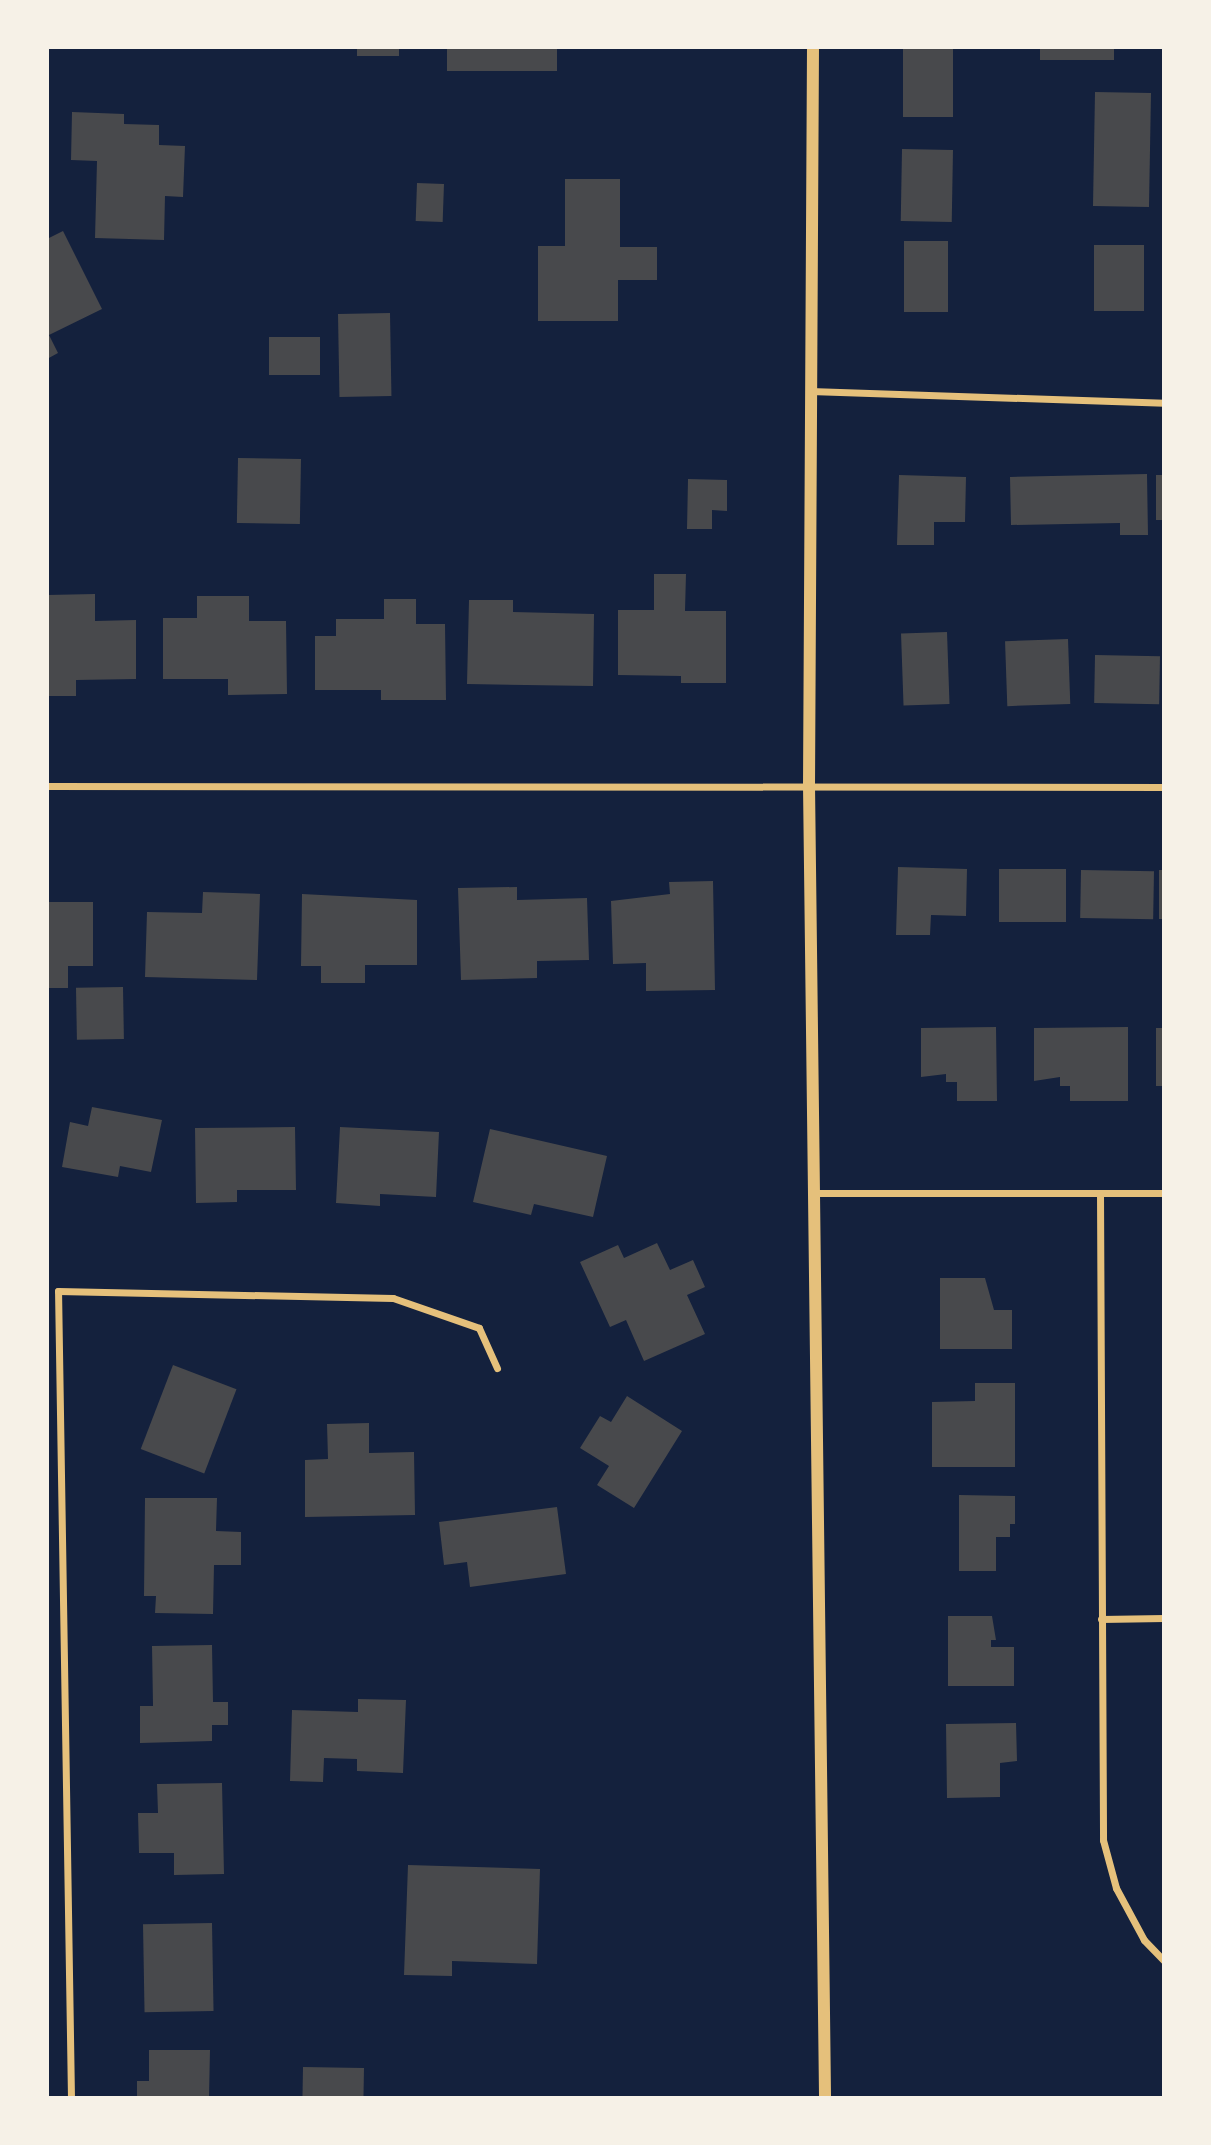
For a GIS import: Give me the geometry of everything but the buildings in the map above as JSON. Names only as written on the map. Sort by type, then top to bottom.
[{"type":"street","points":[[813,47],[809,785],[825,2098]]},
{"type":"street","points":[[810,391],[1164,402]]},
{"type":"street","points":[[47,786],[1164,787]]},
{"type":"street","points":[[814,1193],[1164,1192]]},
{"type":"street","points":[[1100,1193],[1103,1840],[1116,1888],[1144,1940],[1164,1961]]},
{"type":"street","points":[[71,2098],[58,1290],[393,1298],[479,1328],[497,1368]]},
{"type":"street","points":[[1101,1619],[1164,1618]]}]
